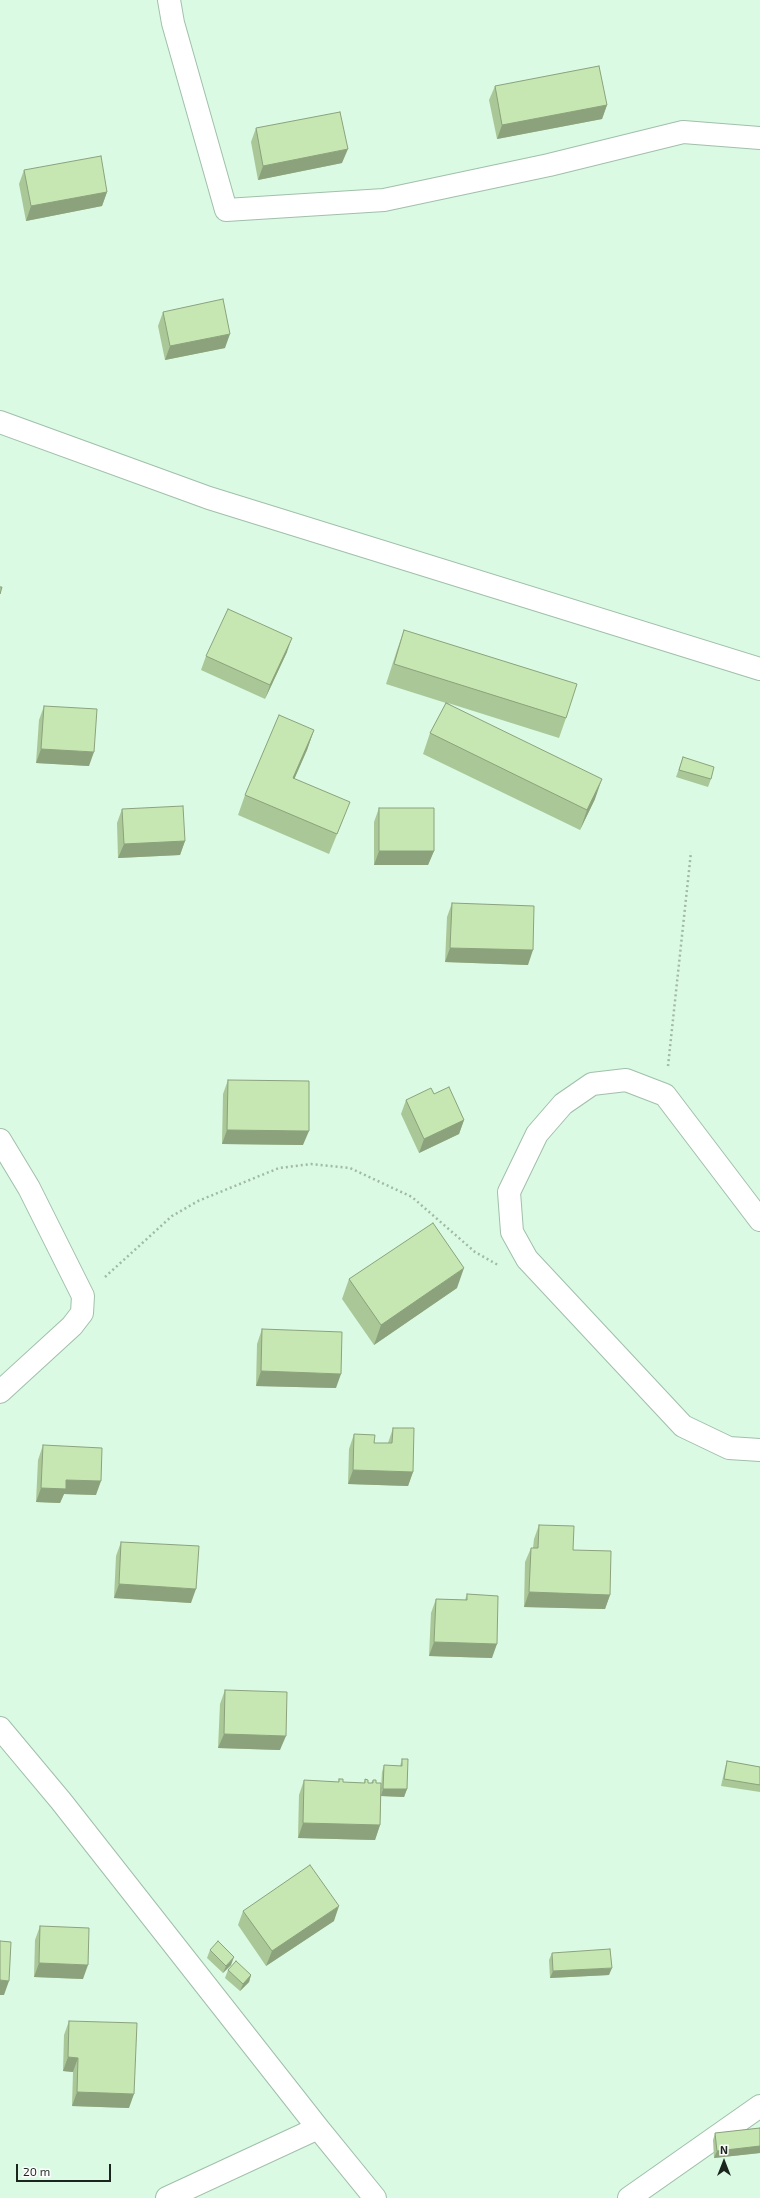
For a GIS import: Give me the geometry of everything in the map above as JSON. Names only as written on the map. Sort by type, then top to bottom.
[{"type":"street","points":[[170,0],[173,23],[226,210],[384,200],[549,164],[683,132],[760,138]]},
{"type":"street","points":[[0,422],[209,498],[760,669]]},
{"type":"street","points":[[760,1220],[665,1095],[626,1080],[592,1084],[563,1104],[537,1134],[509,1192],[512,1232],[527,1258],[683,1426],[729,1448],[760,1450]]},
{"type":"street","points":[[0,1140],[33,1195],[83,1296],[82,1313],[72,1326],[0,1392]]},
{"type":"street","points":[[0,1728],[61,1801],[318,2128],[375,2198]]},
{"type":"street","points":[[629,2198],[760,2106]]},
{"type":"street","points":[[167,2198],[318,2128]]},
{"type":"path","points":[[665,1095],[691,852]]},
{"type":"path","points":[[83,1296],[172,1216],[184,1208],[279,1168],[311,1164],[350,1168],[412,1197],[475,1252],[497,1265],[527,1258]]},
{"type":"building","points":[[599,66],[607,105],[502,125],[495,86]]},
{"type":"building","points":[[340,112],[348,149],[263,166],[256,128]]},
{"type":"building","points":[[101,156],[107,192],[31,206],[24,170]]},
{"type":"building","points":[[223,299],[230,334],[170,346],[163,312]]},
{"type":"building","points":[[228,609],[292,638],[270,685],[206,656]]},
{"type":"building","points":[[404,630],[577,684],[566,718],[394,664]]},
{"type":"building","points":[[446,703],[602,779],[587,810],[430,733]]},
{"type":"building","points":[[44,706],[97,709],[94,752],[41,749]]},
{"type":"building","points":[[279,715],[314,730],[293,778],[350,802],[337,834],[245,795]]},
{"type":"building","points":[[683,757],[714,767],[711,779],[679,770]]},
{"type":"building","points":[[183,806],[185,841],[124,844],[122,809]]},
{"type":"building","points":[[379,808],[434,808],[434,851],[379,851]]},
{"type":"building","points":[[452,903],[534,906],[533,950],[450,948]]},
{"type":"building","points":[[228,1080],[309,1081],[309,1131],[227,1130]]},
{"type":"building","points":[[449,1087],[464,1120],[424,1139],[406,1100],[431,1088],[434,1094]]},
{"type":"building","points":[[433,1223],[464,1268],[381,1325],[349,1279]]},
{"type":"building","points":[[262,1329],[342,1332],[341,1374],[261,1371]]},
{"type":"building","points":[[393,1428],[414,1428],[413,1472],[353,1470],[354,1434],[375,1435],[374,1443],[392,1443]]},
{"type":"building","points":[[43,1445],[102,1448],[101,1481],[66,1480],[66,1489],[41,1488]]},
{"type":"building","points":[[539,1525],[574,1526],[573,1550],[611,1551],[610,1595],[529,1592],[531,1548],[538,1548]]},
{"type":"building","points":[[121,1542],[199,1546],[196,1589],[119,1584]]},
{"type":"building","points":[[467,1594],[498,1596],[497,1644],[434,1642],[436,1599],[467,1600]]},
{"type":"building","points":[[225,1690],[287,1692],[286,1736],[224,1734]]},
{"type":"building","points":[[402,1759],[408,1759],[407,1789],[383,1789],[384,1765],[402,1766]]},
{"type":"building","points":[[727,1761],[760,1767],[760,1785],[724,1779]]},
{"type":"building","points":[[339,1779],[343,1779],[343,1782],[365,1783],[365,1779],[368,1780],[368,1783],[373,1783],[373,1780],[376,1780],[376,1783],[381,1783],[380,1825],[303,1823],[304,1780],[339,1782]]},
{"type":"building","points":[[310,1865],[339,1906],[272,1951],[243,1911]]},
{"type":"building","points":[[40,1926],[89,1928],[88,1965],[39,1963]]},
{"type":"building","points":[[0,1941],[11,1942],[9,1981],[0,1980]]},
{"type":"building","points":[[218,1941],[234,1957],[226,1966],[210,1950]]},
{"type":"building","points":[[610,1949],[612,1968],[553,1971],[552,1953]]},
{"type":"building","points":[[236,1961],[251,1975],[243,1984],[228,1970]]},
{"type":"building","points":[[69,2021],[137,2023],[134,2094],[77,2092],[78,2058],[68,2057]]},
{"type":"building","points":[[760,2128],[760,2146],[717,2151],[715,2133]]}]
